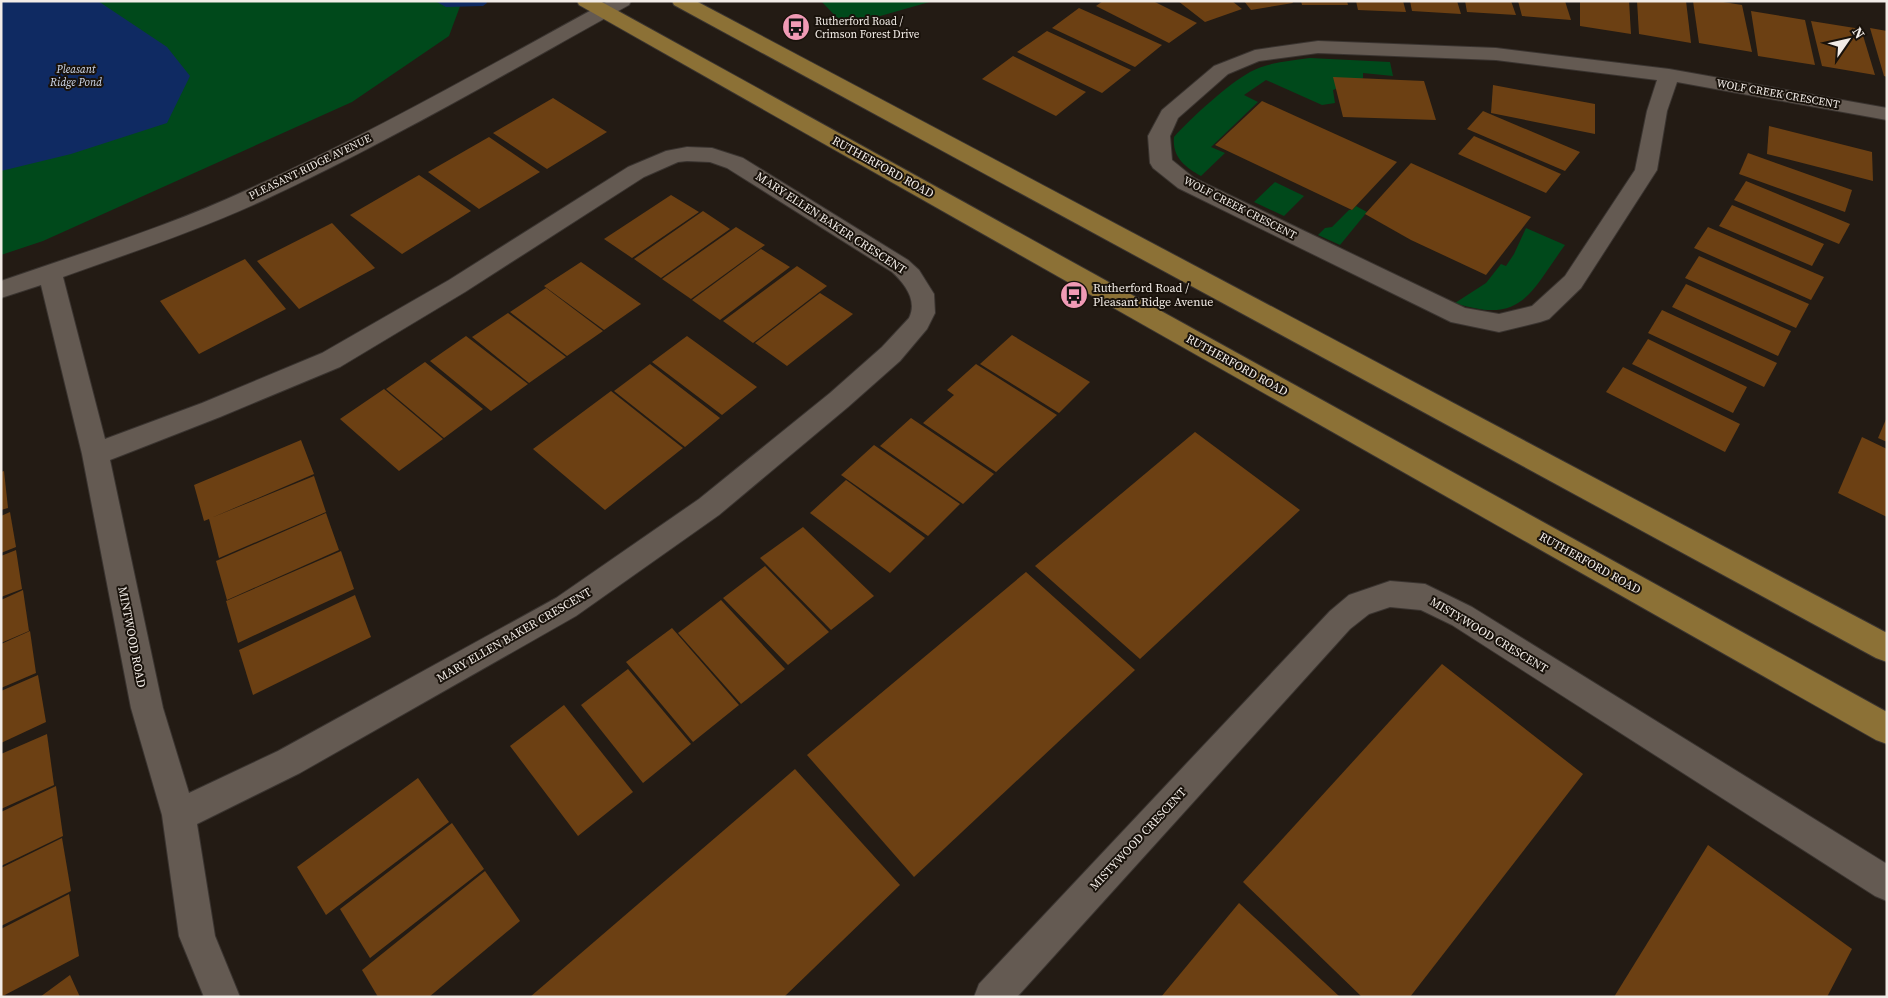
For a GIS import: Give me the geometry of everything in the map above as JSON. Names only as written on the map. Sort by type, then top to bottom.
[{"type":"main road","points":[[681,1],[1887,648]]},
{"type":"main road","name":"RUTHERFORD ROAD","points":[[604,5],[1887,729]]},
{"type":"street","name":"PLEASANT RIDGE AVENUE","points":[[1,290],[50,274],[210,214],[314,167],[396,125],[604,5]]},
{"type":"street","name":"WOLF CREEK CRESCENT","points":[[1669,75],[1657,111],[1646,170],[1573,282],[1540,313],[1500,323],[1460,316],[1186,183],[1161,163],[1159,136],[1169,115],[1221,70],[1255,56],[1318,47],[1496,54],[1669,75],[1887,114]]},
{"type":"street","name":"MARY ELLEN BAKER CRESCENT","points":[[95,454],[211,410],[331,360],[457,286],[636,172],[674,156],[687,154],[712,155],[724,158],[754,173],[900,266],[911,276],[922,294],[923,313],[918,323],[891,354],[748,477],[669,537],[566,607],[289,762],[179,814]]},
{"type":"street","name":"MINTWOOD ROAD","points":[[50,274],[95,454],[147,708],[179,814],[197,936],[222,997]]},
{"type":"street","name":"MISTYWOOD CRESCENT","points":[[992,997],[1340,620],[1359,604],[1390,594],[1425,597],[1462,616],[1887,884]]},
{"type":"green space","points":[[1,1],[462,1],[449,36],[352,102],[43,241],[1,255]]},
{"type":"green space","points":[[821,1],[933,1],[845,26]]},
{"type":"green space","points":[[1310,58],[1390,62],[1393,76],[1363,73],[1363,78],[1333,90],[1335,103],[1322,105],[1266,80],[1244,95],[1258,102],[1211,147],[1225,153],[1201,176],[1185,165],[1177,156],[1174,137],[1200,111],[1241,78],[1264,66]]},
{"type":"green space","points":[[1275,182],[1304,196],[1284,216],[1254,202]]},
{"type":"green space","points":[[1356,206],[1367,212],[1340,245],[1318,235],[1325,228],[1332,227],[1349,210]]},
{"type":"green space","points":[[1526,228],[1565,245],[1532,290],[1522,300],[1510,307],[1496,310],[1478,309],[1455,303],[1486,283],[1501,264],[1506,266]]},
{"type":"water","name":"Pleasant Ridge Pond","points":[[1,1],[98,1],[167,47],[190,76],[167,123],[71,154],[1,171]]},
{"type":"building","points":[[1103,1],[1153,1],[1197,23],[1169,43],[1096,6]]},
{"type":"building","points":[[1178,1],[1232,1],[1242,9],[1205,22]]},
{"type":"building","points":[[1244,1],[1292,1],[1293,3],[1251,10]]},
{"type":"building","points":[[1301,1],[1347,1],[1348,5],[1302,5]]},
{"type":"building","points":[[1356,1],[1403,1],[1406,12],[1358,10]]},
{"type":"building","points":[[1410,1],[1457,1],[1461,14],[1412,11]]},
{"type":"building","points":[[1465,1],[1511,1],[1516,15],[1467,12]]},
{"type":"building","points":[[1518,1],[1565,1],[1571,20],[1522,16]]},
{"type":"building","points":[[1580,1],[1629,1],[1631,34],[1580,26]]},
{"type":"building","points":[[1637,1],[1686,1],[1691,43],[1639,34]]},
{"type":"building","points":[[1693,1],[1717,1],[1742,5],[1752,52],[1699,43]]},
{"type":"building","points":[[1079,8],[1162,45],[1135,67],[1052,28]]},
{"type":"building","points":[[1751,11],[1805,20],[1815,65],[1758,56]]},
{"type":"building","points":[[1811,21],[1861,29],[1875,75],[1822,66]]},
{"type":"building","points":[[1870,28],[1887,31],[1887,77],[1884,76]]},
{"type":"building","points":[[1047,31],[1131,70],[1102,93],[1017,52]]},
{"type":"building","points":[[1013,56],[1086,92],[1056,116],[982,79]]},
{"type":"building","points":[[1333,77],[1424,81],[1436,120],[1343,117]]},
{"type":"building","points":[[1493,85],[1595,104],[1595,134],[1491,113]]},
{"type":"building","points":[[553,98],[607,132],[547,169],[493,133]]},
{"type":"building","points":[[1262,101],[1397,162],[1352,210],[1215,145]]},
{"type":"building","points":[[1483,111],[1580,152],[1565,171],[1467,129]]},
{"type":"building","points":[[1769,126],[1872,152],[1873,181],[1767,154]]},
{"type":"building","points":[[1474,136],[1561,174],[1546,193],[1458,154]]},
{"type":"building","points":[[489,137],[540,172],[479,209],[428,172]]},
{"type":"building","points":[[1748,153],[1852,190],[1845,212],[1739,174]]},
{"type":"building","points":[[1411,163],[1531,217],[1486,275],[1411,240],[1365,214]]},
{"type":"building","points":[[419,175],[471,211],[402,254],[350,215]]},
{"type":"building","points":[[1746,181],[1850,224],[1839,244],[1734,200]]},
{"type":"building","points":[[671,195],[699,212],[632,258],[604,239]]},
{"type":"building","points":[[1732,205],[1824,244],[1812,266],[1719,226]]},
{"type":"building","points":[[703,211],[730,229],[661,278],[634,259]]},
{"type":"building","points":[[332,223],[375,268],[299,309],[257,261]]},
{"type":"building","points":[[736,227],[765,245],[691,299],[662,279]]},
{"type":"building","points":[[1708,227],[1824,277],[1811,300],[1694,248]]},
{"type":"building","points":[[761,249],[790,267],[720,320],[692,300]]},
{"type":"building","points":[[1699,256],[1809,304],[1796,328],[1685,278]]},
{"type":"building","points":[[245,259],[286,309],[199,354],[160,301]]},
{"type":"building","points":[[581,262],[641,304],[604,330],[544,286]]},
{"type":"building","points":[[797,266],[827,286],[753,343],[723,321]]},
{"type":"building","points":[[1686,284],[1791,331],[1778,356],[1672,307]]},
{"type":"building","points":[[546,288],[603,331],[567,356],[510,312]]},
{"type":"building","points":[[820,293],[853,314],[787,366],[755,343]]},
{"type":"building","points":[[1662,310],[1777,363],[1764,387],[1648,333]]},
{"type":"building","points":[[508,313],[566,357],[529,383],[472,337]]},
{"type":"building","points":[[1012,335],[1090,382],[1059,413],[980,364]]},
{"type":"building","points":[[466,336],[528,384],[491,411],[430,361]]},
{"type":"building","points":[[687,336],[757,387],[722,415],[652,362]]},
{"type":"building","points":[[1648,339],[1747,387],[1733,413],[1632,364]]},
{"type":"building","points":[[425,362],[483,409],[444,438],[386,389]]},
{"type":"building","points":[[650,364],[720,418],[685,447],[614,391]]},
{"type":"building","points":[[976,364],[1057,415],[996,472],[923,423],[954,395],[947,390]]},
{"type":"building","points":[[1623,367],[1740,424],[1725,452],[1606,392]]},
{"type":"building","points":[[384,389],[443,439],[399,471],[340,419]]},
{"type":"building","points":[[611,391],[683,448],[605,510],[533,449]]},
{"type":"building","points":[[1887,417],[1887,442],[1878,438]]},
{"type":"building","points":[[911,418],[994,474],[963,504],[880,446]]},
{"type":"building","points":[[1195,432],[1300,510],[1140,659],[1035,566]]},
{"type":"building","points":[[1862,437],[1887,449],[1887,517],[1838,493]]},
{"type":"building","points":[[301,440],[314,474],[211,518],[314,476],[326,512],[219,558],[209,519],[204,521],[194,485]]},
{"type":"building","points":[[874,445],[960,504],[928,536],[841,475]]},
{"type":"building","points":[[4,471],[8,508],[1,510],[1,472]]},
{"type":"building","points":[[846,480],[925,538],[890,573],[810,513]]},
{"type":"building","points":[[10,512],[16,547],[1,553],[1,516]]},
{"type":"building","points":[[326,513],[339,550],[227,600],[216,561]]},
{"type":"building","points":[[803,527],[874,596],[831,630],[760,558]]},
{"type":"building","points":[[16,550],[22,589],[1,597],[1,556]]},
{"type":"building","points":[[341,551],[354,589],[238,643],[226,601]]},
{"type":"building","points":[[765,566],[829,632],[788,665],[723,598]]},
{"type":"building","points":[[1026,572],[1135,670],[914,877],[807,755]]},
{"type":"building","points":[[23,590],[29,631],[1,643],[1,600]]},
{"type":"building","points":[[355,595],[371,637],[253,695],[239,650]]},
{"type":"building","points":[[721,600],[785,669],[741,704],[678,633]]},
{"type":"building","points":[[672,628],[739,705],[693,742],[626,662]]},
{"type":"building","points":[[30,631],[36,673],[1,688],[1,644]]},
{"type":"building","points":[[1442,664],[1583,774],[1410,997],[1362,997],[1243,882]]},
{"type":"building","points":[[628,669],[691,744],[643,783],[581,705]]},
{"type":"building","points":[[38,675],[46,722],[1,743],[1,691]]},
{"type":"building","points":[[564,705],[633,792],[578,836],[510,746]]},
{"type":"building","points":[[47,734],[54,785],[1,809],[1,754]]},
{"type":"building","points":[[795,769],[900,885],[784,997],[530,997]]},
{"type":"building","points":[[418,778],[449,822],[326,915],[297,867]]},
{"type":"building","points":[[56,786],[63,836],[1,866],[1,812]]},
{"type":"building","points":[[452,823],[484,869],[370,958],[340,909]]},
{"type":"building","points":[[62,838],[71,891],[1,926],[1,868]]},
{"type":"building","points":[[1708,845],[1852,949],[1827,997],[1614,997]]},
{"type":"building","points":[[485,871],[520,921],[429,997],[378,997],[362,970]]},
{"type":"building","points":[[69,894],[79,956],[1,997],[1,929]]},
{"type":"building","points":[[1239,903],[1340,997],[1161,997]]},
{"type":"building","points":[[70,975],[80,997],[40,997]]},
{"type":"waterway","points":[[439,1],[446,4],[483,3]]},
{"type":"place","name":"Rutherford Road / Crimson Forest Drive","points":[[796,27]]},
{"type":"place","name":"Rutherford Road / Pleasant Ridge Avenue","points":[[1074,295]]}]
